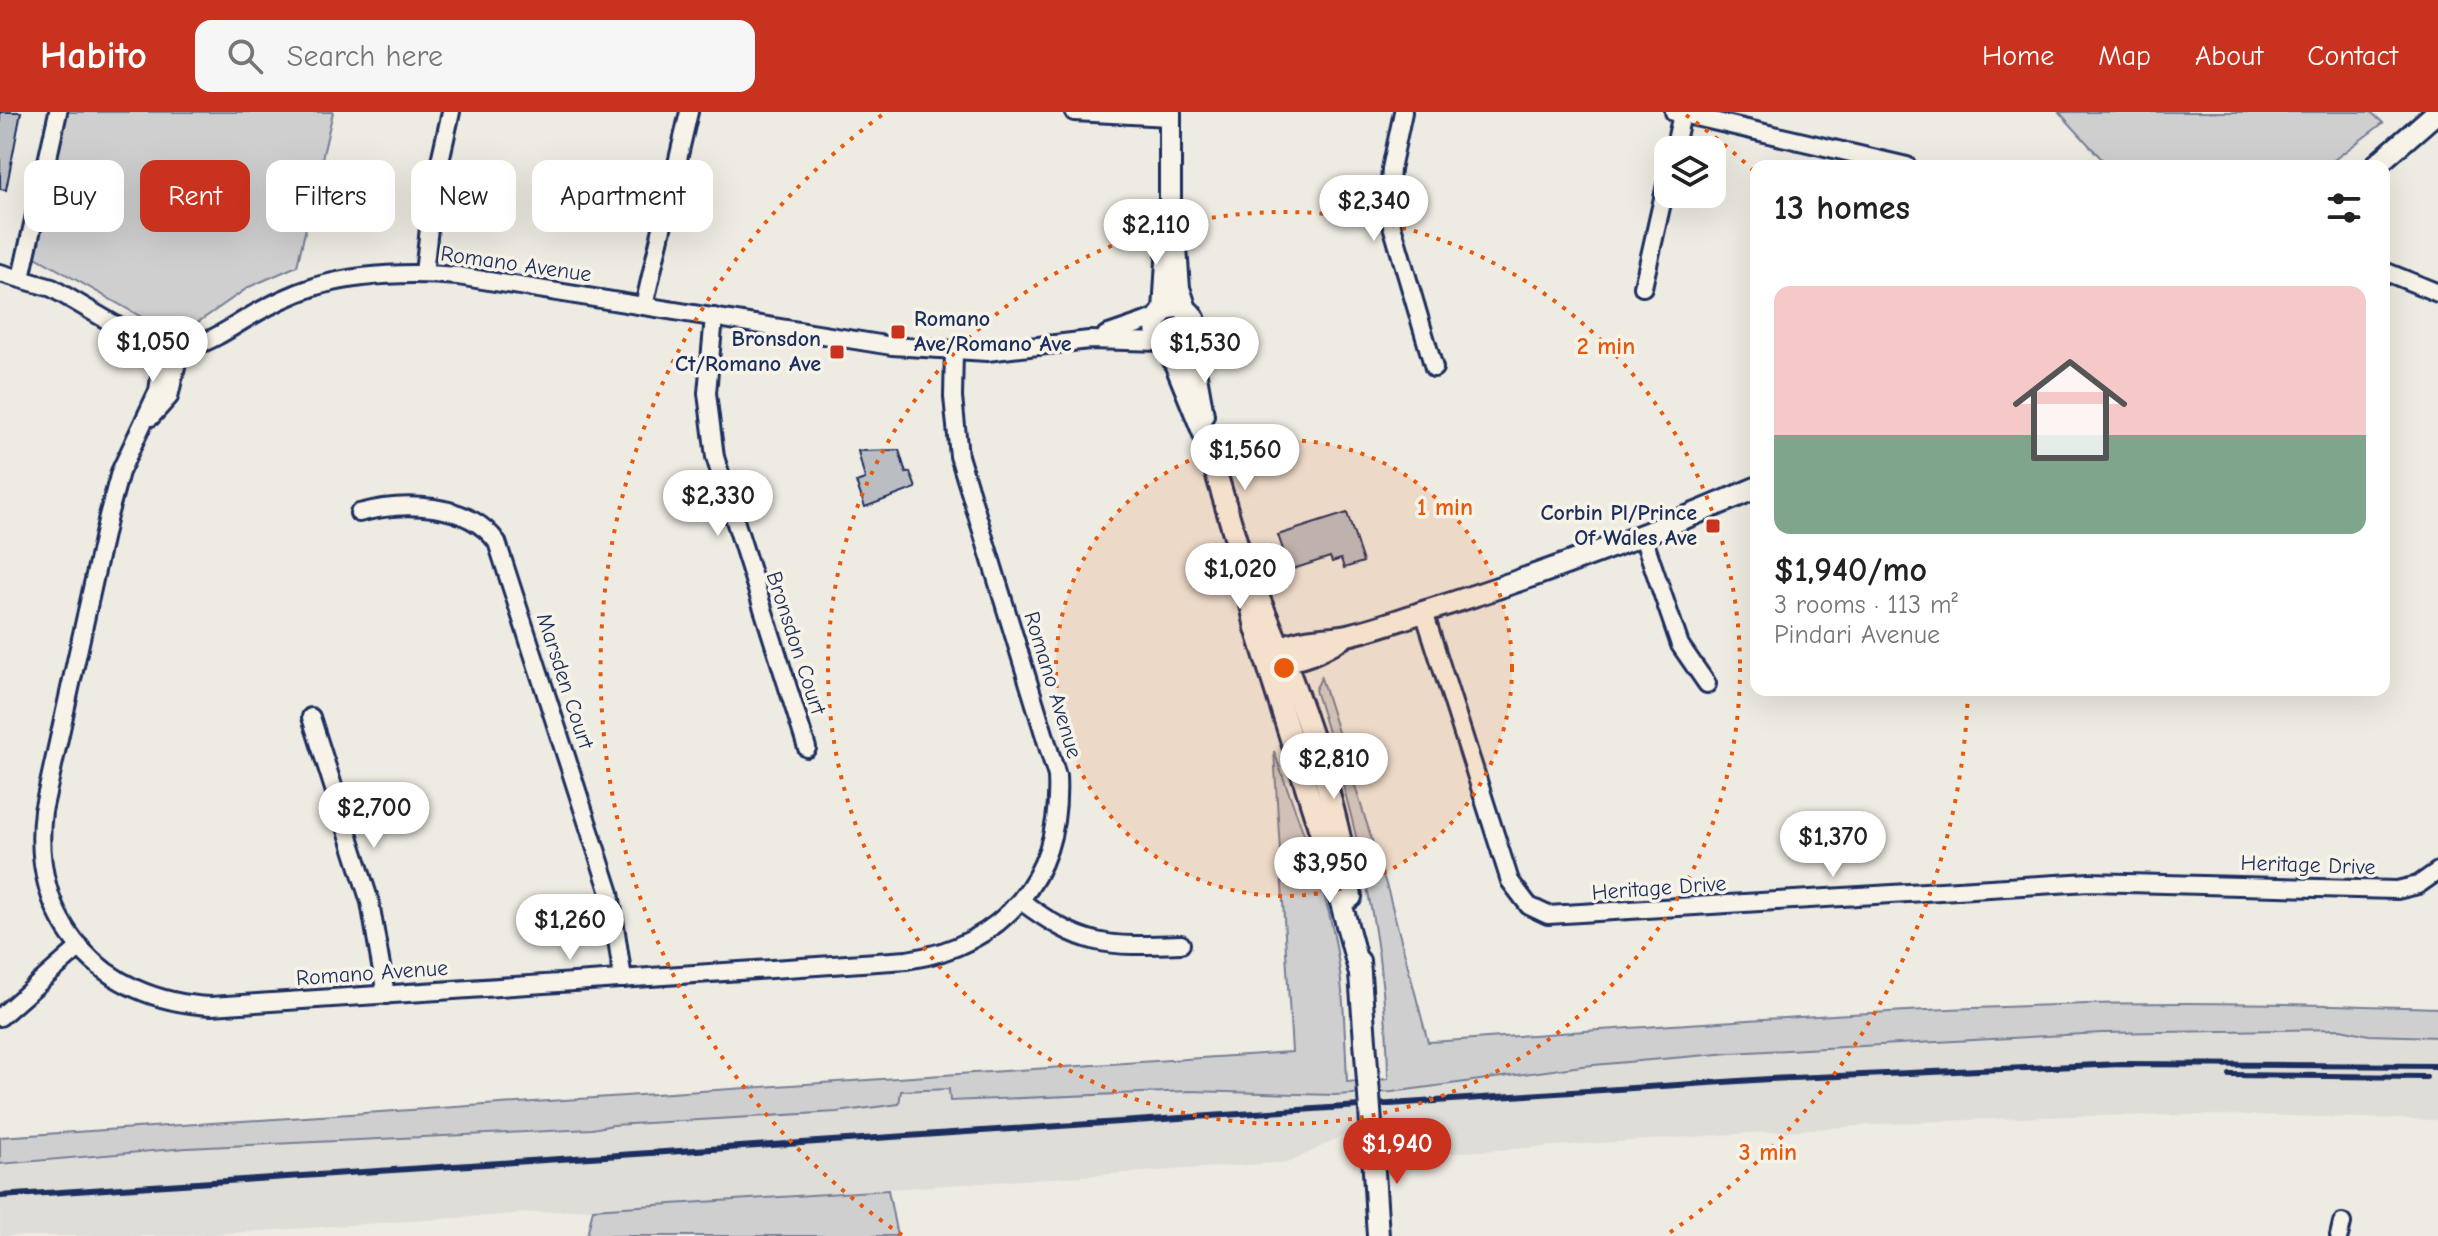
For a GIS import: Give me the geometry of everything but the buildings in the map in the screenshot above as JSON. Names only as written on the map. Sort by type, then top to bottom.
[{"type":"street","points":[[21,278],[58,112]]},
{"type":"street","points":[[424,273],[433,192],[451,112]]},
{"type":"street","points":[[644,306],[689,112]]},
{"type":"street","points":[[1074,112],[1170,114],[1170,211],[1161,314],[1156,330],[1206,439],[1241,557],[1277,656],[1360,974],[1378,1236]]},
{"type":"street","points":[[1403,112],[1391,169],[1388,212],[1434,368]]},
{"type":"street","points":[[2382,160],[2437,112]]},
{"type":"street","points":[[1676,136],[1678,113],[1881,160]]},
{"type":"street","points":[[1643,287],[1661,208]]},
{"type":"street","points":[[1170,211],[1178,251],[1181,298],[1196,325],[1190,342],[1206,439]]},
{"type":"street","points":[[0,273],[52,288],[148,344],[172,349]]},
{"type":"street","name":"Romano Avenue","points":[[954,351],[953,397],[959,456],[1057,776],[1054,836],[1037,877],[1021,901],[970,942],[928,956],[211,1006],[172,1002],[112,978],[80,947],[59,918],[50,898],[41,858],[40,834],[108,516],[120,472],[141,427],[169,397],[172,349],[202,346],[278,301],[314,287],[367,276],[424,273],[892,346],[954,351],[1015,350],[1089,340],[1165,344]]},
{"type":"street","points":[[2390,273],[2438,293]]},
{"type":"street","points":[[1161,314],[1175,307],[1186,309]]},
{"type":"street","name":"Romano Avenue","points":[[1089,340],[1161,314]]},
{"type":"street","name":"Bronsdon Court","points":[[714,317],[707,393],[715,457],[807,748]]},
{"type":"street","points":[[1165,344],[1180,348],[1190,342]]},
{"type":"street","points":[[1277,656],[1316,637],[1347,635],[1424,612],[1643,537],[1750,491]]},
{"type":"street","name":"Marsden Court","points":[[359,513],[407,506],[459,515],[481,524],[497,542],[610,893],[623,979]]},
{"type":"street","points":[[1643,537],[1680,645],[1707,684]]},
{"type":"street","name":"Heritage Drive","points":[[1424,612],[1510,881],[1529,906],[1548,915],[2089,882],[2397,890],[2418,885],[2438,871]]},
{"type":"street","points":[[311,717],[370,902],[386,995]]},
{"type":"street","points":[[1021,901],[1055,926],[1089,941],[1122,946],[1181,944]]},
{"type":"street","points":[[0,1017],[80,947]]},
{"type":"shaded area","points":[[66,112],[333,112],[322,160],[266,160],[266,232],[305,232],[297,266],[249,287],[191,327],[175,328],[147,320],[34,256],[39,232],[124,232],[124,160],[55,160]]},
{"type":"shaded area","points":[[2059,112],[2371,112],[2383,123],[2334,160],[2103,160]]},
{"type":"shaded area","points":[[1321,678],[1388,891],[1428,1042],[1900,1011],[2152,1003],[2438,1008],[2438,1037],[2369,1035],[2341,1029],[2102,1033],[1730,1053],[1582,1066],[1392,1092],[1334,1095],[1190,1091],[950,1101],[949,1089],[901,1091],[899,1104],[837,1112],[613,1125],[592,1129],[187,1148],[0,1164],[0,1137],[1292,1052],[1274,751],[1331,921],[1341,980],[1347,1082],[1388,1079],[1382,980],[1375,931],[1355,833],[1315,690]]},
{"type":"shaded area","points":[[2341,1029],[2369,1035],[2438,1037],[2438,1120],[2254,1115],[2070,1116],[1919,1122],[1421,1155],[1418,1125],[1351,1131],[1291,1162],[187,1236],[0,1236],[0,1164],[187,1148],[592,1129],[613,1125],[837,1112],[899,1104],[900,1091],[949,1089],[951,1101],[1190,1091],[1334,1095],[1392,1092],[1582,1066],[1730,1053],[2102,1033]]},
{"type":"shaded area","points":[[888,1190],[897,1236],[587,1236],[593,1209]]},
{"type":"railway","points":[[0,1196],[1769,1079],[2121,1064],[2438,1066]]},
{"type":"railway","points":[[2230,1075],[2426,1077]]},
{"type":"place","name":"Romano Ave/Romano Ave","points":[[898,332]]},
{"type":"place","name":"Bronsdon Ct/Romano Ave","points":[[837,352]]},
{"type":"place","name":"Corbin Pl/Prince Of Wales Ave","points":[[1713,526]]}]
